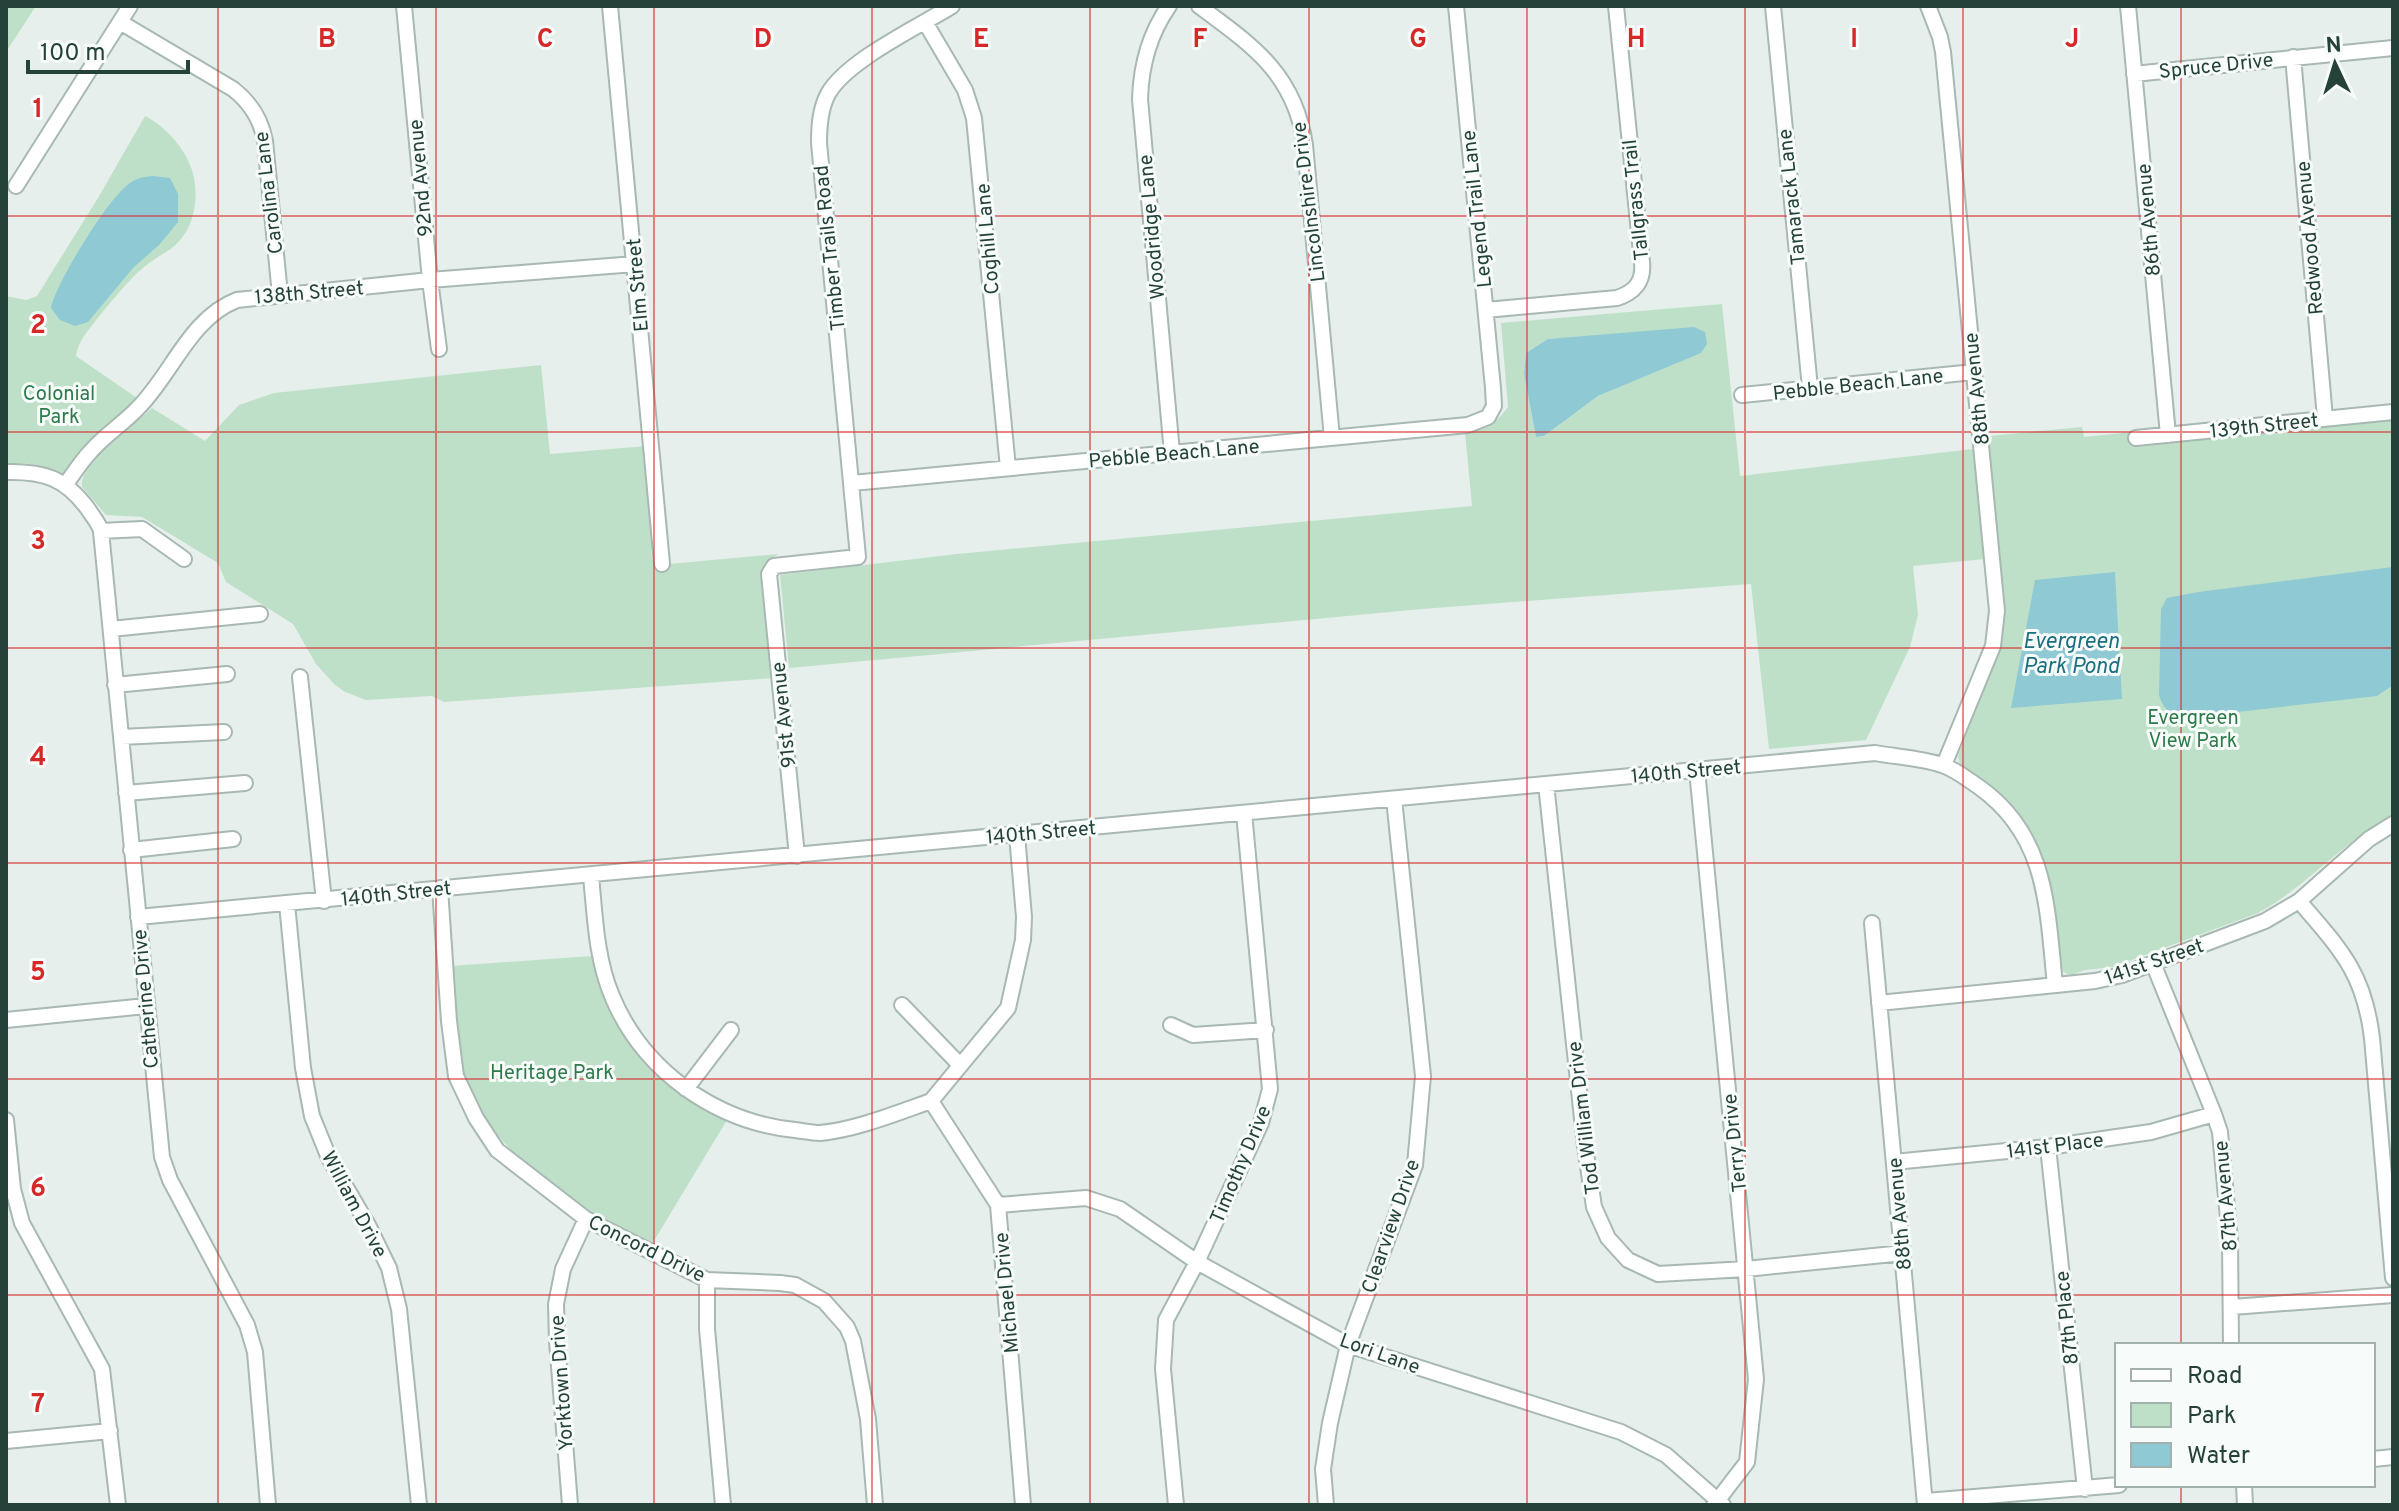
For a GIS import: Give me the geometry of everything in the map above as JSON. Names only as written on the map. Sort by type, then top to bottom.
[{"type":"street","points":[[16,186],[130,6]]},
{"type":"street","name":"92nd Avenue","points":[[404,6],[439,349]]},
{"type":"street","name":"Elm Street","points":[[610,6],[662,564]]},
{"type":"street","name":"Timber Trails Road","points":[[769,574],[774,566],[858,557],[819,143],[819,124],[828,93],[842,75],[863,59],[952,6]]},
{"type":"street","name":"Woodridge Lane","points":[[1169,6],[1156,28],[1144,62],[1140,99],[1172,453]]},
{"type":"street","name":"Lincolnshire Drive","points":[[1199,6],[1267,60],[1299,116],[1305,145],[1332,438]]},
{"type":"street","name":"Legend Trail Lane","points":[[1456,6],[1494,399],[1491,412]]},
{"type":"street","name":"Tallgrass Trail","points":[[1486,310],[1617,298],[1629,294],[1641,280],[1642,262],[1616,6]]},
{"type":"street","name":"Tamarack Lane","points":[[1773,6],[1810,388]]},
{"type":"street","name":"88th Avenue","points":[[1928,6],[1943,52],[1997,611],[1993,646],[1944,765]]},
{"type":"street","name":"86th Avenue","points":[[2128,6],[2168,435]]},
{"type":"street","name":"Carolina Lane","points":[[120,22],[233,89],[253,110],[265,141],[280,295]]},
{"type":"street","name":"Coghill Lane","points":[[925,22],[965,90],[974,118],[1008,468]]},
{"type":"street","name":"Spruce Drive","points":[[2134,74],[2393,48]]},
{"type":"street","name":"Redwood Avenue","points":[[2293,57],[2325,418]]},
{"type":"street","name":"138th Street","points":[[66,484],[92,449],[138,408],[204,321],[237,300],[430,280],[635,264]]},
{"type":"street","name":"Pebble Beach Lane","points":[[1742,395],[1974,372]]},
{"type":"street","name":"Pebble Beach Lane","points":[[852,483],[1468,425],[1480,422],[1491,412]]},
{"type":"street","name":"139th Street","points":[[2136,438],[2393,412]]},
{"type":"street","points":[[6,472],[30,472],[66,484]]},
{"type":"street","name":"Catherine Drive","points":[[66,484],[76,493],[101,531],[157,1118],[166,1169],[247,1325],[255,1352],[268,1505]]},
{"type":"street","points":[[101,531],[142,529],[184,559]]},
{"type":"street","name":"91st Avenue","points":[[769,574],[797,856]]},
{"type":"street","points":[[111,629],[260,614]]},
{"type":"street","points":[[115,685],[227,674]]},
{"type":"street","points":[[300,677],[324,901]]},
{"type":"street","points":[[121,737],[224,732]]},
{"type":"street","name":"140th Street","points":[[138,917],[1875,753],[1944,765]]},
{"type":"street","points":[[1944,765],[1989,795],[2008,813],[2028,842],[2044,885],[2055,985]]},
{"type":"street","name":"Terry Drive","points":[[1697,770],[1756,1379],[1747,1462],[1718,1504]]},
{"type":"street","points":[[126,793],[245,783]]},
{"type":"street","name":"Tod William Drive","points":[[1546,784],[1585,1146],[1594,1207],[1608,1238],[1628,1260],[1658,1274],[1746,1269],[1903,1253]]},
{"type":"street","name":"Clearview Drive","points":[[1326,1505],[1323,1469],[1348,1345],[1415,1165],[1420,1117],[1423,1076],[1394,799]]},
{"type":"street","name":"Timothy Drive","points":[[1176,1505],[1163,1369],[1166,1320],[1197,1262],[1261,1123],[1270,1089],[1244,813]]},
{"type":"street","name":"141st Street","points":[[1879,1003],[2095,981],[2122,975],[2265,921],[2299,901],[2369,839],[2393,824]]},
{"type":"street","points":[[591,876],[598,948],[611,995],[632,1033],[656,1064],[686,1089],[724,1112],[773,1128],[819,1133],[877,1120],[931,1101],[1008,1008],[1023,940],[1017,835]]},
{"type":"street","points":[[131,850],[233,839]]},
{"type":"street","name":"Concord Drive","points":[[440,888],[456,1076],[476,1118],[497,1150],[586,1219],[707,1280],[795,1285],[824,1301],[847,1327],[853,1341],[868,1419],[875,1505]]},
{"type":"street","points":[[2299,901],[2346,957],[2367,1003],[2393,1278]]},
{"type":"street","name":"William Drive","points":[[287,904],[303,1068],[312,1116],[329,1158],[389,1268],[396,1291],[419,1505]]},
{"type":"street","name":"88th Avenue","points":[[1872,923],[1926,1503]]},
{"type":"street","name":"87th Avenue","points":[[2153,963],[2220,1132],[2230,1240],[2231,1343]]},
{"type":"street","points":[[902,1005],[959,1064]]},
{"type":"street","points":[[6,1020],[146,1006]]},
{"type":"street","points":[[1171,1025],[1193,1035],[1266,1030]]},
{"type":"street","points":[[686,1089],[731,1030]]},
{"type":"street","name":"Michael Drive","points":[[931,1101],[998,1205],[1023,1505]]},
{"type":"street","name":"141st Place","points":[[1894,1162],[2048,1147],[2151,1132],[2214,1114]]},
{"type":"street","points":[[6,1120],[13,1189],[22,1223],[102,1369],[118,1505]]},
{"type":"street","name":"87th Place","points":[[2048,1147],[2085,1489]]},
{"type":"street","name":"Lori Lane","points":[[998,1205],[1086,1198],[1120,1209],[1197,1262],[1348,1345],[1621,1432],[1666,1455],[1718,1504]]},
{"type":"street","name":"Yorktown Drive","points":[[570,1505],[556,1304],[563,1269],[586,1219]]},
{"type":"street","points":[[707,1280],[707,1329],[723,1505]]},
{"type":"street","points":[[2232,1307],[2393,1295]]},
{"type":"street","points":[[6,1441],[110,1431]]},
{"type":"street","points":[[1926,1503],[2115,1485]]},
{"type":"green space","points":[[8,6],[36,6],[6,52],[6,9]]},
{"type":"green space","name":"Colonial Park","points":[[145,116],[173,138],[189,162],[195,191],[191,223],[180,241],[137,273],[106,307],[84,336],[76,356],[137,398],[89,443],[64,474],[38,465],[6,465],[6,296],[26,300],[37,296]]},
{"type":"green space","points":[[1722,304],[1740,476],[1973,449],[1985,559],[1913,566],[1918,615],[1910,647],[1866,740],[1769,749],[1751,584],[1422,609],[789,668],[780,575],[957,554],[1472,506],[1465,432],[1490,425],[1508,407],[1501,323]],"holes":[[[1586,337],[1700,353],[1598,396],[1544,436],[1536,437],[1524,374],[1526,353],[1548,339]]]},
{"type":"green space","points":[[541,365],[550,454],[647,446],[656,541],[651,550],[652,560],[658,565],[778,554],[764,568],[774,678],[444,702],[432,696],[366,700],[335,685],[316,664],[293,624],[226,582],[218,563],[142,517],[106,515],[82,487],[84,477],[99,455],[152,408],[205,441],[239,405],[274,393]]},
{"type":"green space","name":"Evergreen View Park","points":[[2393,418],[2393,816],[2357,838],[2293,890],[2258,913],[2113,967],[2071,975],[2065,973],[2061,968],[2052,895],[2040,853],[2016,814],[1993,789],[1963,767],[1958,756],[1998,648],[2003,607],[1989,436],[2082,427],[2084,437],[2132,432],[2134,442]]},
{"type":"green space","name":"Heritage Park","points":[[592,956],[609,1009],[639,1055],[679,1093],[727,1120],[652,1244],[591,1213],[530,1168],[494,1131],[480,1110],[461,1064],[451,966]]},
{"type":"water","points":[[153,176],[170,178],[178,194],[178,222],[160,244],[133,268],[88,322],[75,326],[60,320],[51,308],[55,296],[93,227],[127,185]]},
{"type":"water","points":[[1694,327],[1705,332],[1707,344],[1701,353],[1598,396],[1544,436],[1536,437],[1524,374],[1526,353],[1548,339]]},
{"type":"water","points":[[2393,567],[2393,685],[2377,696],[2184,718],[2165,708],[2159,695],[2161,609],[2167,598]]},
{"type":"water","name":"Evergreen Park Pond","points":[[2115,572],[2122,699],[2011,708],[2035,580]]}]
